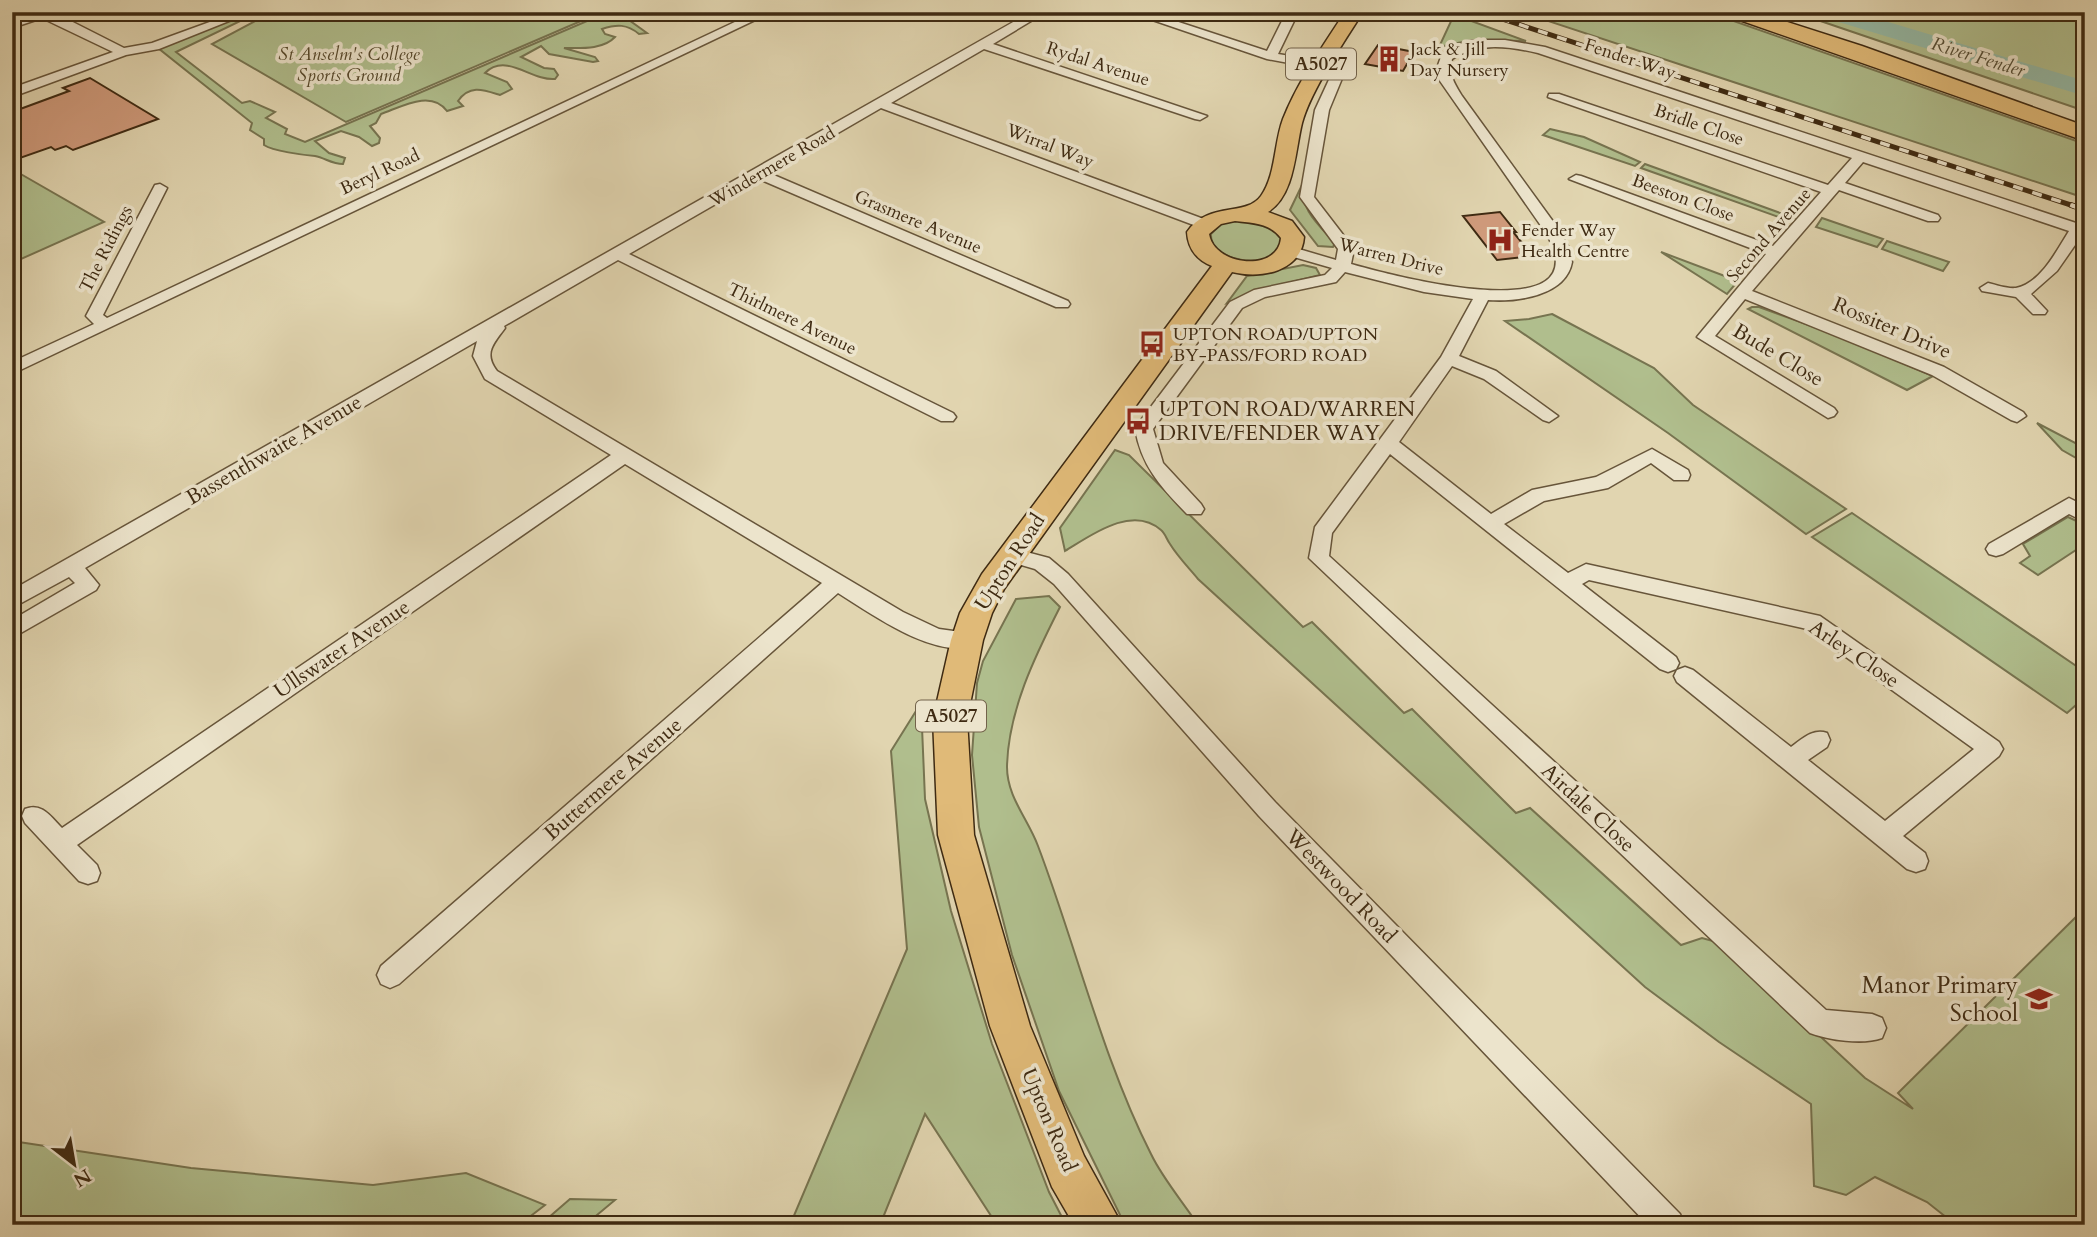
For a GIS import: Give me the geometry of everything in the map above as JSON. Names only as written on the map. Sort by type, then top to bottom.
[{"type":"highway","points":[[1735,12],[1854,51],[2085,134]]},
{"type":"highway","points":[[1770,12],[2085,119]]},
{"type":"main road","name":"A5027","points":[[1311,64],[1336,12]]},
{"type":"main road","name":"A5027","points":[[1272,211],[1293,120],[1290,96],[1294,80],[1311,64],[1354,12]]},
{"type":"main road","points":[[1272,211],[1292,235],[1295,244],[1292,252],[1272,264],[1250,267],[1226,264],[1212,258],[1198,241],[1198,232],[1204,224],[1223,216],[1272,211]]},
{"type":"main road","name":"Upton Road","points":[[1099,1225],[1068,1171],[1010,1026],[956,835],[950,719],[967,640],[982,602],[1012,555],[1226,264]]},
{"type":"street","name":"Beryl Road","points":[[12,369],[766,12]]},
{"type":"street","name":"Windermere Road","points":[[437,358],[1040,12]]},
{"type":"street","points":[[1135,12],[1272,57],[1311,64]]},
{"type":"street","points":[[1272,57],[1288,21],[1289,12]]},
{"type":"street","points":[[12,25],[46,13],[123,52]]},
{"type":"street","points":[[12,93],[123,52],[155,46],[233,17]]},
{"type":"street","name":"Fender Way","points":[[1482,297],[1516,296],[1547,286],[1558,279],[1564,267],[1564,254],[1512,173],[1446,81],[1443,68],[1446,57],[1466,46],[1499,44],[1541,50],[2082,230]]},
{"type":"street","name":"Rydal Avenue","points":[[984,45],[1200,116]]},
{"type":"street","points":[[1194,509],[1162,476],[1147,453],[1144,428],[1236,305],[1259,293],[1330,279],[1343,265],[1346,248],[1307,197],[1322,110],[1348,62]]},
{"type":"street","name":"Bridle Close","points":[[1554,97],[1933,218]]},
{"type":"street","name":"Wirral Way","points":[[882,104],[1204,224]]},
{"type":"street","name":"Second Avenue","points":[[1705,337],[1861,156]]},
{"type":"street","name":"Grasmere Avenue","points":[[759,174],[1062,304]]},
{"type":"street","name":"Beeston Close","points":[[1576,179],[1776,252]]},
{"type":"street","name":"The Ridings","points":[[104,324],[94,316],[160,188]]},
{"type":"street","points":[[1988,288],[2013,293],[2031,289],[2082,230]]},
{"type":"street","name":"Warren Drive","points":[[1292,252],[1446,291],[1482,297]]},
{"type":"street","name":"Thirlmere Avenue","points":[[620,255],[947,417]]},
{"type":"street","points":[[2020,292],[2039,311]]},
{"type":"street","name":"Rossiter Drive","points":[[1744,293],[1938,370],[2017,416]]},
{"type":"street","points":[[1482,297],[1449,358],[1388,443],[1569,582],[1916,861]]},
{"type":"street","name":"Windermere Road","points":[[482,365],[484,341],[503,321]]},
{"type":"street","name":"Bude Close","points":[[1705,337],[1829,411]]},
{"type":"street","points":[[437,358],[451,357],[482,365],[491,375],[896,618],[936,637],[967,640]]},
{"type":"street","name":"Bassenthwaite Avenue","points":[[12,600],[437,358]]},
{"type":"street","points":[[1449,358],[1490,375],[1549,416]]},
{"type":"street","name":"Airdale Close","points":[[1388,443],[1322,532],[1319,558],[1820,1023],[1872,1028]]},
{"type":"street","name":"Ullswater Avenue","points":[[60,843],[625,455]]},
{"type":"street","points":[[1492,522],[1539,495],[1601,483],[1652,455],[1681,475]]},
{"type":"street","points":[[1996,549],[2069,505],[2085,515]]},
{"type":"street","name":"Westwood Road","points":[[1012,555],[1042,564],[1081,598],[1170,703],[1267,809],[1669,1225]]},
{"type":"street","points":[[12,630],[89,585],[71,566]]},
{"type":"street","name":"Arley Close","points":[[1569,582],[1586,572],[1813,622],[1990,749],[1885,836]]},
{"type":"street","name":"Buttermere Avenue","points":[[390,975],[836,583]]},
{"type":"street","points":[[1790,760],[1819,740]]},
{"type":"street","points":[[34,816],[88,873]]},
{"type":"green space","points":[[236,12],[259,12],[176,52],[242,103],[250,101],[275,112],[266,118],[287,129],[285,134],[305,142],[608,12],[647,12],[646,17],[629,20],[647,33],[639,34],[626,27],[612,26],[602,29],[605,34],[615,37],[604,44],[564,48],[595,57],[598,61],[593,62],[549,54],[541,46],[521,57],[544,68],[554,69],[558,75],[555,79],[537,76],[510,66],[493,67],[485,73],[507,82],[512,89],[500,95],[472,90],[458,101],[463,106],[447,111],[433,101],[424,100],[381,114],[376,123],[370,126],[380,138],[379,143],[372,146],[359,137],[341,131],[315,141],[329,153],[345,158],[343,164],[264,145],[264,139],[250,130],[252,123],[158,48],[242,15]]},
{"type":"green space","name":"St Anselm's College Sports Ground","points":[[272,12],[602,12],[346,122],[212,44]]},
{"type":"green space","points":[[1441,12],[1526,41],[1472,40],[1439,47],[1453,17]]},
{"type":"green space","points":[[1521,12],[1708,12],[2085,144],[2085,198]]},
{"type":"green space","points":[[1794,12],[2085,12],[2085,111]]},
{"type":"green space","points":[[1550,129],[1584,137],[1640,162],[1635,166],[1543,135]]},
{"type":"green space","points":[[1645,164],[1794,218],[1790,221],[1641,168]]},
{"type":"green space","points":[[12,169],[104,222],[12,263]]},
{"type":"green space","points":[[1303,183],[1307,209],[1335,243],[1333,247],[1318,246],[1290,210]]},
{"type":"green space","points":[[1822,218],[1883,239],[1877,247],[1816,227]]},
{"type":"green space","points":[[1241,219],[1265,223],[1282,234],[1283,248],[1270,257],[1251,261],[1224,254],[1212,242],[1211,234],[1221,224]]},
{"type":"green space","points":[[1887,241],[1949,262],[1943,271],[1882,249]]},
{"type":"green space","points":[[1661,252],[1738,281],[1727,294]]},
{"type":"green space","points":[[1303,265],[1316,268],[1320,275],[1259,290],[1227,303],[1247,276]]},
{"type":"green space","points":[[1759,307],[1839,336],[1933,376],[1907,390],[1748,309]]},
{"type":"green space","points":[[1552,314],[1654,368],[1693,405],[1846,509],[1806,534],[1668,433],[1505,321]]},
{"type":"green space","points":[[2037,423],[2085,448],[2085,463],[2062,450]]},
{"type":"green space","points":[[1115,450],[1129,455],[1303,627],[1312,622],[1404,713],[1412,709],[1516,813],[1530,808],[1681,945],[1702,938],[1720,943],[1865,1078],[1913,1109],[1898,1093],[2085,908],[2085,1225],[1956,1225],[1927,1202],[1875,1177],[1846,1195],[1814,1186],[1811,1104],[1719,1042],[1645,987],[1198,579],[1161,530],[1150,523],[1124,521],[1099,531],[1065,551],[1060,528]]},
{"type":"green space","points":[[1852,513],[2085,672],[2085,697],[2067,713],[1812,537]]},
{"type":"green space","points":[[2068,517],[2085,525],[2085,544],[2038,575],[2020,563],[2030,556],[2023,544]]},
{"type":"green space","points":[[1049,596],[1060,607],[1024,684],[1012,725],[1007,767],[1010,788],[1038,846],[1104,1042],[1134,1118],[1161,1172],[1198,1225],[1125,1225],[1059,1091],[1012,955],[979,827],[972,755],[977,683],[983,661],[1016,599]]},
{"type":"green space","points":[[921,703],[925,799],[951,911],[992,1044],[1049,1192],[1066,1225],[997,1225],[925,1114],[880,1225],[790,1225],[907,949],[891,751]]},
{"type":"green space","points":[[12,1141],[191,1168],[373,1185],[466,1173],[545,1205],[519,1225],[12,1225]]},
{"type":"green space","points":[[570,1199],[615,1200],[585,1225],[540,1225]]},
{"type":"building","name":"Jack & Jill Day Nursery","points":[[1378,45],[1414,52],[1403,71],[1365,64]]},
{"type":"building","points":[[90,78],[158,119],[73,150],[66,146],[55,150],[51,147],[20,158],[12,153],[12,112],[69,91],[63,88]]},
{"type":"building","name":"Fender Way Health Centre","points":[[1500,212],[1533,256],[1497,260],[1463,216]]},
{"type":"waterway","name":"River Fender","points":[[1830,12],[2085,89]]},
{"type":"railway","points":[[1481,12],[2072,205]]},
{"type":"railway","points":[[2072,205],[2077,207]]},
{"type":"railway","points":[[2072,205],[2085,210]]},
{"type":"place","name":"Jack & Jill Day Nursery","points":[[1389,59]]},
{"type":"place","name":"Fender Way Health Centre","points":[[1500,240]]},
{"type":"place","name":"UPTON ROAD/UPTON BY-PASS/FORD ROAD","points":[[1152,344]]},
{"type":"place","name":"UPTON ROAD/WARREN DRIVE/FENDER WAY","points":[[1138,421]]},
{"type":"place","name":"Manor Primary School","points":[[2039,999]]}]
